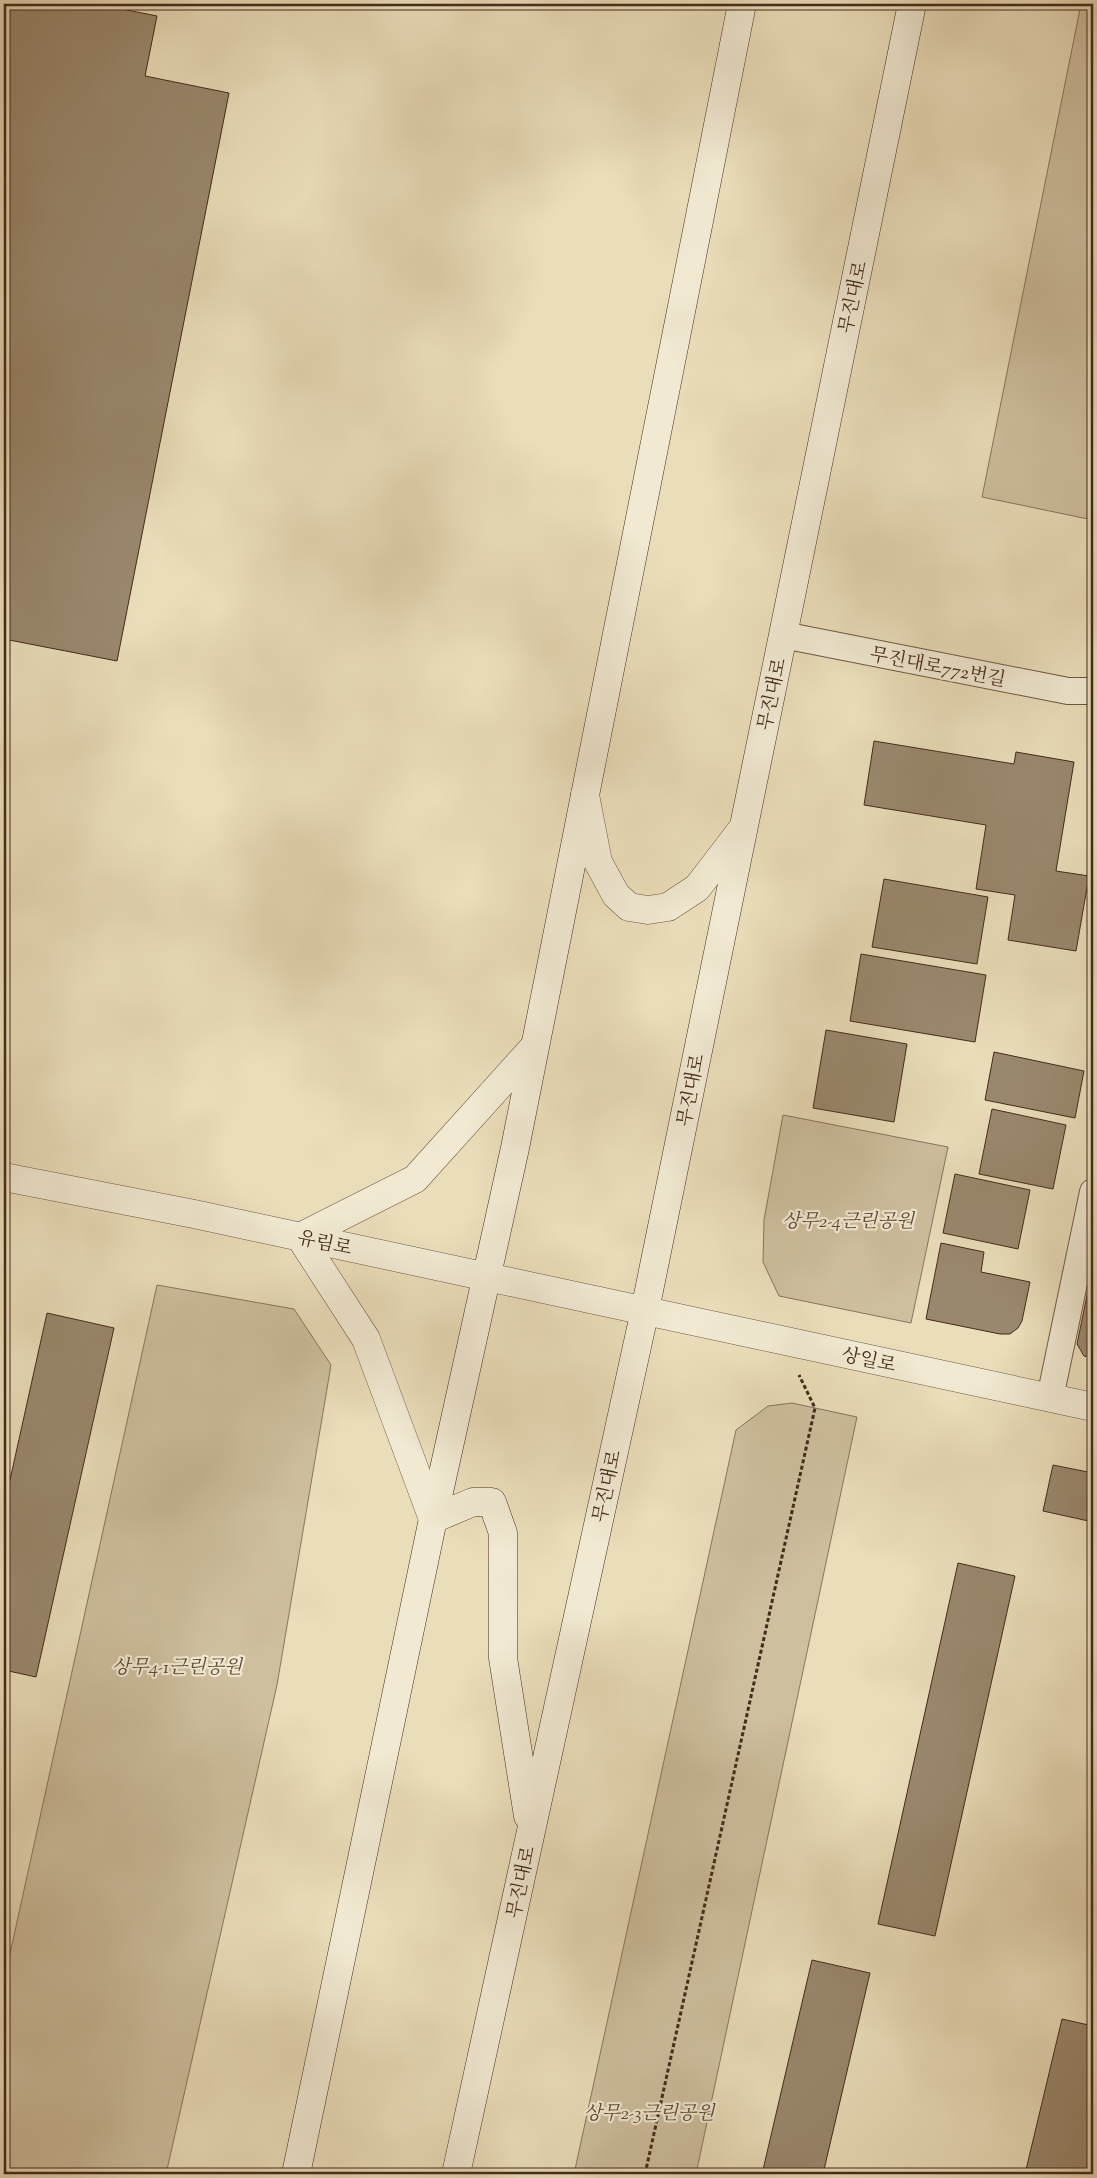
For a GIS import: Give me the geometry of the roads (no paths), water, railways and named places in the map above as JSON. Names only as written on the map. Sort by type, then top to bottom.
[{"type":"main road","points":[[296,2174],[433,1519],[488,1277],[742,4]]},
{"type":"main road","name":"무진대로","points":[[456,2174],[645,1310],[912,4]]},
{"type":"main road","points":[[585,791],[598,862],[616,895],[629,907],[648,910],[668,907],[697,888],[743,828]]},
{"type":"main road","points":[[433,1519],[366,1339],[300,1237],[414,1179],[534,1047]]},
{"type":"main road","name":"유림로","points":[[4,1177],[645,1310]]},
{"type":"main road","name":"상일로","points":[[645,1310],[1093,1407]]},
{"type":"main road","points":[[433,1519],[473,1502],[492,1502],[503,1533],[503,1658],[531,1832]]},
{"type":"street","name":"무진대로772번길","points":[[783,635],[1068,691],[1093,691]]},
{"type":"street","points":[[1050,1398],[1089,1236],[1093,1192]]},
{"type":"park label","name":"상무2-4근린공원","points":[[848,1220]]},
{"type":"park label","name":"상무4-1근린공원","points":[[177,1666]]},
{"type":"park label","name":"상무2-3근린공원","points":[[649,2112]]}]
